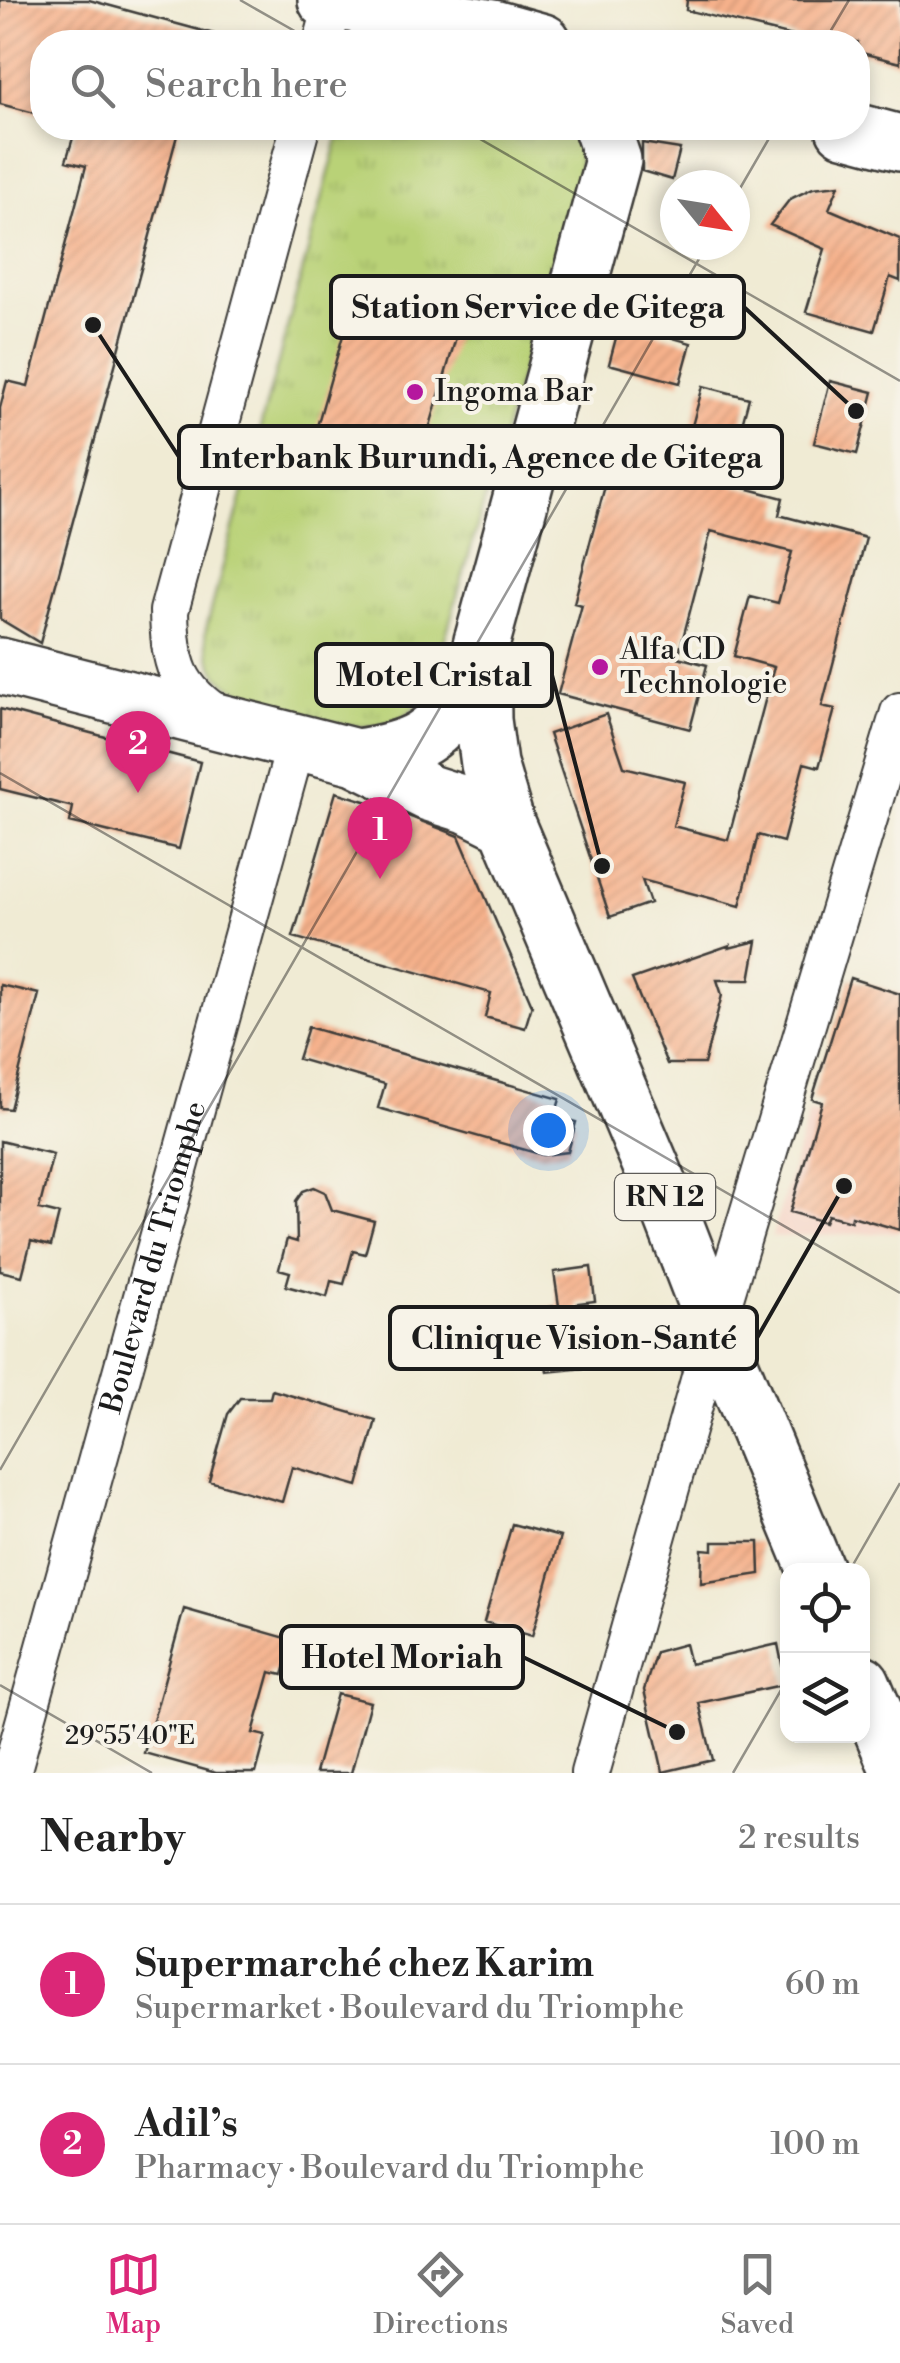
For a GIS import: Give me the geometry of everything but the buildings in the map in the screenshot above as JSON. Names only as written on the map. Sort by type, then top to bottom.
[{"type":"main road","points":[[328,15],[499,30]]},
{"type":"main road","points":[[870,135],[900,143]]},
{"type":"main road","points":[[356,756],[396,752],[421,739],[452,714],[470,686],[617,140]]},
{"type":"main road","points":[[482,641],[488,764],[507,826]]},
{"type":"main road","points":[[0,666],[356,756],[507,826]]},
{"type":"main road","name":"RN 12","points":[[507,826],[670,1208],[715,1328],[813,1563]]},
{"type":"main road","points":[[870,1702],[900,1773]]},
{"type":"street","points":[[233,725],[197,702],[177,673],[170,646],[169,610],[297,140]]},
{"type":"street","points":[[590,1773],[715,1328],[900,712]]},
{"type":"street","name":"Boulevard du Triomphe","points":[[11,1773],[296,741]]},
{"type":"shaded area","points":[[809,1112],[900,1139],[900,1232],[772,1237]]},
{"type":"green space","points":[[338,140],[577,140],[579,172],[432,684],[415,707],[386,724],[356,726],[305,716],[264,702],[220,677],[213,667],[205,633]]},
{"type":"place","name":"Interbank Burundi, Agence de Gitega","points":[[93,325]]},
{"type":"place","name":"Ingoma Bar","points":[[415,392]]},
{"type":"place","name":"Station Service de Gitega","points":[[856,411]]},
{"type":"place","name":"Alfa CD Technologie","points":[[600,667]]},
{"type":"place","name":"Adil’s","points":[[138,793]]},
{"type":"place","name":"Motel Cristal","points":[[602,866]]},
{"type":"place","name":"Supermarché chez Karim","points":[[380,879]]},
{"type":"place","name":"Clinique Vision-Santé","points":[[844,1186]]},
{"type":"place","name":"Hotel Moriah","points":[[677,1732]]}]
